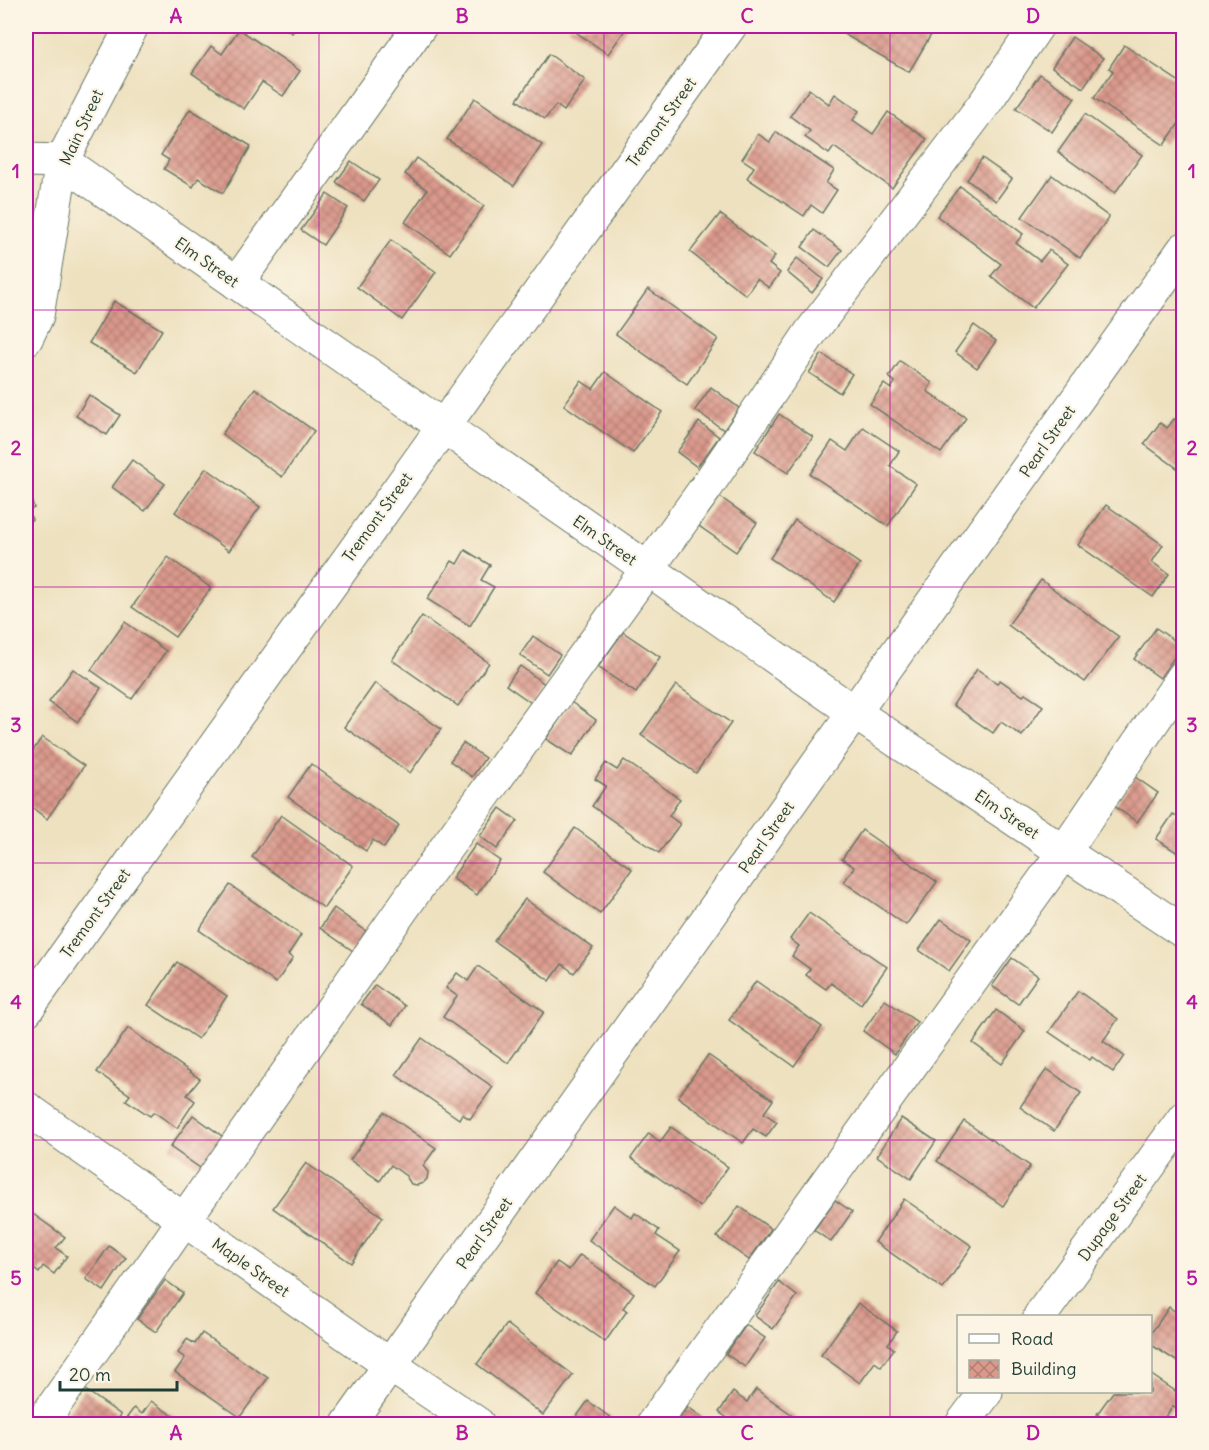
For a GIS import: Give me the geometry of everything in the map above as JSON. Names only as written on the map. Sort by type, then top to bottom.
[{"type":"street","name":"Main Street","points":[[26,339],[37,316],[62,161],[132,26]]},
{"type":"street","points":[[237,283],[420,26]]},
{"type":"street","name":"Tremont Street","points":[[26,1010],[730,26]]},
{"type":"street","points":[[41,1425],[417,888],[567,677],[705,489],[812,332],[985,103],[1037,26]]},
{"type":"street","points":[[26,160],[62,161]]},
{"type":"street","name":"Elm Street","points":[[62,161],[855,713],[1184,932]]},
{"type":"street","name":"Pearl Street","points":[[348,1425],[1184,249]]},
{"type":"street","points":[[653,1425],[1064,852],[1184,676]]},
{"type":"street","name":"Maple Street","points":[[26,1108],[478,1425]]},
{"type":"street","name":"Dupage Street","points":[[1041,1315],[1184,1118]]},
{"type":"street","points":[[962,1425],[985,1393]]},
{"type":"building","points":[[26,26],[49,26],[49,28],[28,28],[28,34],[26,34]]},
{"type":"building","points":[[280,26],[297,26],[292,33]]},
{"type":"building","points":[[567,26],[628,26],[608,54]]},
{"type":"building","points":[[830,26],[931,26],[935,28],[909,72]]},
{"type":"building","points":[[239,29],[300,71],[283,96],[262,82],[244,109],[192,73],[211,46],[222,54]]},
{"type":"building","points":[[1072,37],[1103,58],[1083,88],[1052,67]]},
{"type":"building","points":[[1124,45],[1184,85],[1184,116],[1164,145],[1094,98],[1113,71],[1109,68]]},
{"type":"building","points":[[549,54],[585,80],[564,111],[556,105],[545,119],[517,100]]},
{"type":"building","points":[[1040,74],[1075,98],[1052,132],[1016,108]]},
{"type":"building","points":[[809,89],[829,104],[835,94],[859,111],[853,120],[873,134],[888,112],[927,139],[892,188],[834,147],[829,154],[805,137],[810,131],[790,116]]},
{"type":"building","points":[[475,98],[542,145],[514,186],[447,139]]},
{"type":"building","points":[[190,109],[251,146],[223,193],[198,178],[193,187],[164,169],[169,160],[161,155]]},
{"type":"building","points":[[1085,114],[1142,155],[1115,193],[1058,152]]},
{"type":"building","points":[[776,132],[834,170],[826,183],[837,190],[822,213],[811,205],[804,216],[747,178],[754,167],[742,159],[758,134],[770,142]]},
{"type":"building","points":[[416,158],[484,206],[450,254],[405,222],[427,190],[405,174]]},
{"type":"building","points":[[982,158],[1012,179],[996,201],[967,180]]},
{"type":"building","points":[[351,161],[379,180],[364,201],[336,182]]},
{"type":"building","points":[[1052,175],[1109,217],[1080,258],[1022,217]]},
{"type":"building","points":[[960,186],[1023,234],[1016,243],[1040,261],[1049,250],[1068,264],[1033,308],[991,276],[1001,264],[937,216]]},
{"type":"building","points":[[327,194],[348,208],[323,245],[301,230]]},
{"type":"building","points":[[720,214],[775,256],[769,264],[780,273],[769,288],[757,279],[746,295],[690,252]]},
{"type":"building","points":[[814,230],[842,250],[829,267],[802,247]]},
{"type":"building","points":[[391,240],[436,272],[402,320],[357,287]]},
{"type":"building","points":[[797,258],[823,279],[812,293],[787,272]]},
{"type":"building","points":[[648,289],[718,339],[687,384],[616,334]]},
{"type":"building","points":[[114,301],[162,330],[137,372],[89,343]]},
{"type":"building","points":[[974,325],[996,341],[977,368],[955,352]]},
{"type":"building","points":[[822,354],[852,374],[840,393],[809,373]]},
{"type":"building","points":[[900,361],[932,383],[927,391],[966,418],[941,453],[870,404],[884,384],[891,389],[895,382],[889,377]]},
{"type":"building","points":[[605,372],[662,412],[633,453],[564,405],[581,381],[593,389]]},
{"type":"building","points":[[711,387],[739,408],[724,430],[695,410]]},
{"type":"building","points":[[255,388],[314,431],[282,477],[222,434]]},
{"type":"building","points":[[89,395],[120,415],[107,435],[76,416]]},
{"type":"building","points":[[779,414],[813,437],[788,473],[755,451]]},
{"type":"building","points":[[1174,419],[1184,425],[1184,473],[1144,444],[1160,423],[1167,428]]},
{"type":"building","points":[[699,422],[719,437],[697,467],[677,452]]},
{"type":"building","points":[[863,427],[899,451],[890,466],[916,484],[888,526],[810,474],[832,441],[847,451]]},
{"type":"building","points":[[132,460],[165,484],[145,511],[112,487]]},
{"type":"building","points":[[206,468],[260,507],[229,551],[175,512]]},
{"type":"building","points":[[26,481],[34,508],[29,510],[32,520],[26,522]]},
{"type":"building","points":[[720,497],[757,523],[736,552],[699,526]]},
{"type":"building","points":[[1106,505],[1163,545],[1152,562],[1169,574],[1153,597],[1078,545]]},
{"type":"building","points":[[795,520],[860,564],[834,602],[770,558]]},
{"type":"building","points":[[465,550],[490,565],[481,580],[494,587],[470,626],[427,599],[452,561],[457,564]]},
{"type":"building","points":[[168,557],[211,588],[175,637],[132,607]]},
{"type":"building","points":[[1041,580],[1119,637],[1085,682],[1008,625]]},
{"type":"building","points":[[422,616],[489,663],[458,706],[392,660]]},
{"type":"building","points":[[125,622],[166,651],[132,699],[91,670]]},
{"type":"building","points":[[1156,628],[1182,646],[1160,678],[1134,659]]},
{"type":"building","points":[[623,632],[660,657],[636,693],[598,667]]},
{"type":"building","points":[[533,636],[560,655],[547,674],[520,655]]},
{"type":"building","points":[[520,666],[546,685],[533,704],[506,685]]},
{"type":"building","points":[[73,669],[101,688],[78,722],[49,702]]},
{"type":"building","points":[[977,669],[997,683],[1000,680],[1043,706],[1022,736],[1001,722],[993,733],[953,705]]},
{"type":"building","points":[[375,683],[441,729],[410,773],[344,727]]},
{"type":"building","points":[[676,685],[731,723],[696,773],[641,735]]},
{"type":"building","points":[[571,702],[596,720],[572,756],[546,739]]},
{"type":"building","points":[[42,737],[84,766],[47,819],[26,803],[26,761]]},
{"type":"building","points":[[463,743],[485,758],[472,777],[450,761]]},
{"type":"building","points":[[624,760],[680,799],[669,816],[680,824],[659,853],[592,806],[606,786],[595,779],[606,763],[617,770]]},
{"type":"building","points":[[311,764],[399,826],[384,848],[373,840],[366,851],[288,797]]},
{"type":"building","points":[[1135,777],[1158,793],[1137,822],[1114,806]]},
{"type":"building","points":[[500,808],[518,821],[497,849],[480,836]]},
{"type":"building","points":[[1173,814],[1181,819],[1184,816],[1184,857],[1156,839]]},
{"type":"building","points":[[281,815],[353,866],[324,908],[252,857]]},
{"type":"building","points":[[575,828],[632,869],[600,914],[543,872]]},
{"type":"building","points":[[862,830],[937,882],[906,925],[844,882],[854,867],[842,859]]},
{"type":"building","points":[[476,844],[500,861],[477,895],[452,878]]},
{"type":"building","points":[[230,885],[301,935],[288,955],[293,958],[276,983],[199,930]]},
{"type":"building","points":[[525,899],[593,948],[574,973],[562,964],[550,981],[494,941]]},
{"type":"building","points":[[334,908],[366,931],[353,951],[320,928]]},
{"type":"building","points":[[809,913],[887,967],[861,1004],[831,983],[826,989],[806,975],[810,969],[792,956],[799,946],[790,939]]},
{"type":"building","points":[[941,919],[971,940],[949,971],[919,950]]},
{"type":"building","points":[[1012,958],[1038,976],[1018,1004],[992,986]]},
{"type":"building","points":[[177,962],[227,996],[198,1039],[148,1005]]},
{"type":"building","points":[[478,966],[544,1012],[508,1063],[443,1017],[457,996],[446,988],[457,973],[468,981]]},
{"type":"building","points":[[756,981],[822,1027],[794,1066],[729,1020]]},
{"type":"building","points":[[375,985],[405,1006],[392,1025],[361,1004]]},
{"type":"building","points":[[1078,991],[1118,1019],[1103,1041],[1124,1056],[1113,1072],[1092,1057],[1090,1060],[1049,1032]]},
{"type":"building","points":[[885,1000],[917,1022],[895,1054],[863,1031]]},
{"type":"building","points":[[996,1010],[1025,1031],[1002,1064],[973,1043]]},
{"type":"building","points":[[128,1028],[200,1079],[187,1095],[195,1101],[177,1128],[154,1112],[150,1116],[126,1100],[130,1095],[97,1072]]},
{"type":"building","points":[[422,1038],[493,1087],[470,1119],[462,1114],[459,1119],[396,1075]]},
{"type":"building","points":[[708,1055],[773,1100],[764,1113],[777,1122],[766,1137],[753,1129],[743,1143],[678,1097]]},
{"type":"building","points":[[1047,1069],[1081,1093],[1054,1131],[1020,1107]]},
{"type":"building","points":[[384,1112],[436,1148],[423,1166],[428,1172],[427,1179],[423,1183],[411,1184],[406,1176],[391,1165],[380,1181],[350,1160]]},
{"type":"building","points":[[193,1115],[226,1139],[203,1170],[170,1147]]},
{"type":"building","points":[[901,1118],[936,1141],[911,1179],[877,1156]]},
{"type":"building","points":[[964,1121],[1030,1166],[1003,1206],[937,1161]]},
{"type":"building","points":[[671,1127],[728,1167],[700,1207],[631,1158],[649,1133],[660,1142]]},
{"type":"building","points":[[306,1163],[383,1217],[351,1263],[273,1208]]},
{"type":"building","points":[[904,1199],[972,1246],[943,1289],[875,1242]]},
{"type":"building","points":[[835,1200],[852,1212],[831,1242],[814,1230]]},
{"type":"building","points":[[614,1205],[632,1218],[635,1213],[659,1230],[656,1235],[680,1251],[655,1286],[589,1240]]},
{"type":"building","points":[[739,1206],[771,1229],[749,1260],[717,1237]]},
{"type":"building","points":[[26,1209],[65,1237],[56,1248],[67,1256],[54,1274],[43,1266],[39,1273],[26,1263]]},
{"type":"building","points":[[109,1246],[126,1258],[104,1291],[86,1279]]},
{"type":"building","points":[[580,1255],[634,1293],[623,1308],[627,1311],[605,1342],[535,1293],[557,1262],[569,1270]]},
{"type":"building","points":[[165,1280],[183,1293],[156,1332],[137,1319]]},
{"type":"building","points":[[779,1282],[797,1296],[773,1329],[755,1316]]},
{"type":"building","points":[[858,1303],[897,1331],[888,1344],[894,1349],[881,1367],[875,1362],[860,1383],[821,1355]]},
{"type":"building","points":[[1169,1307],[1180,1315],[1184,1310],[1184,1366],[1152,1345],[1152,1332]]},
{"type":"building","points":[[507,1324],[573,1375],[543,1415],[477,1364]]},
{"type":"building","points":[[746,1325],[765,1338],[745,1367],[726,1354]]},
{"type":"building","points":[[202,1333],[268,1378],[240,1417],[175,1372],[185,1358],[178,1353],[187,1339],[195,1344]]},
{"type":"building","points":[[1152,1375],[1184,1397],[1184,1404],[1179,1410],[1173,1406],[1160,1424],[1112,1424],[1097,1414],[1112,1393],[1152,1393]]},
{"type":"building","points":[[84,1389],[121,1415],[115,1424],[60,1424]]},
{"type":"building","points":[[756,1389],[805,1424],[736,1424],[719,1412],[733,1392],[747,1402]]},
{"type":"building","points":[[151,1401],[185,1424],[122,1424],[134,1408],[142,1414]]},
{"type":"building","points":[[588,1401],[619,1424],[571,1424]]},
{"type":"building","points":[[688,1407],[706,1420],[703,1424],[675,1424]]}]
